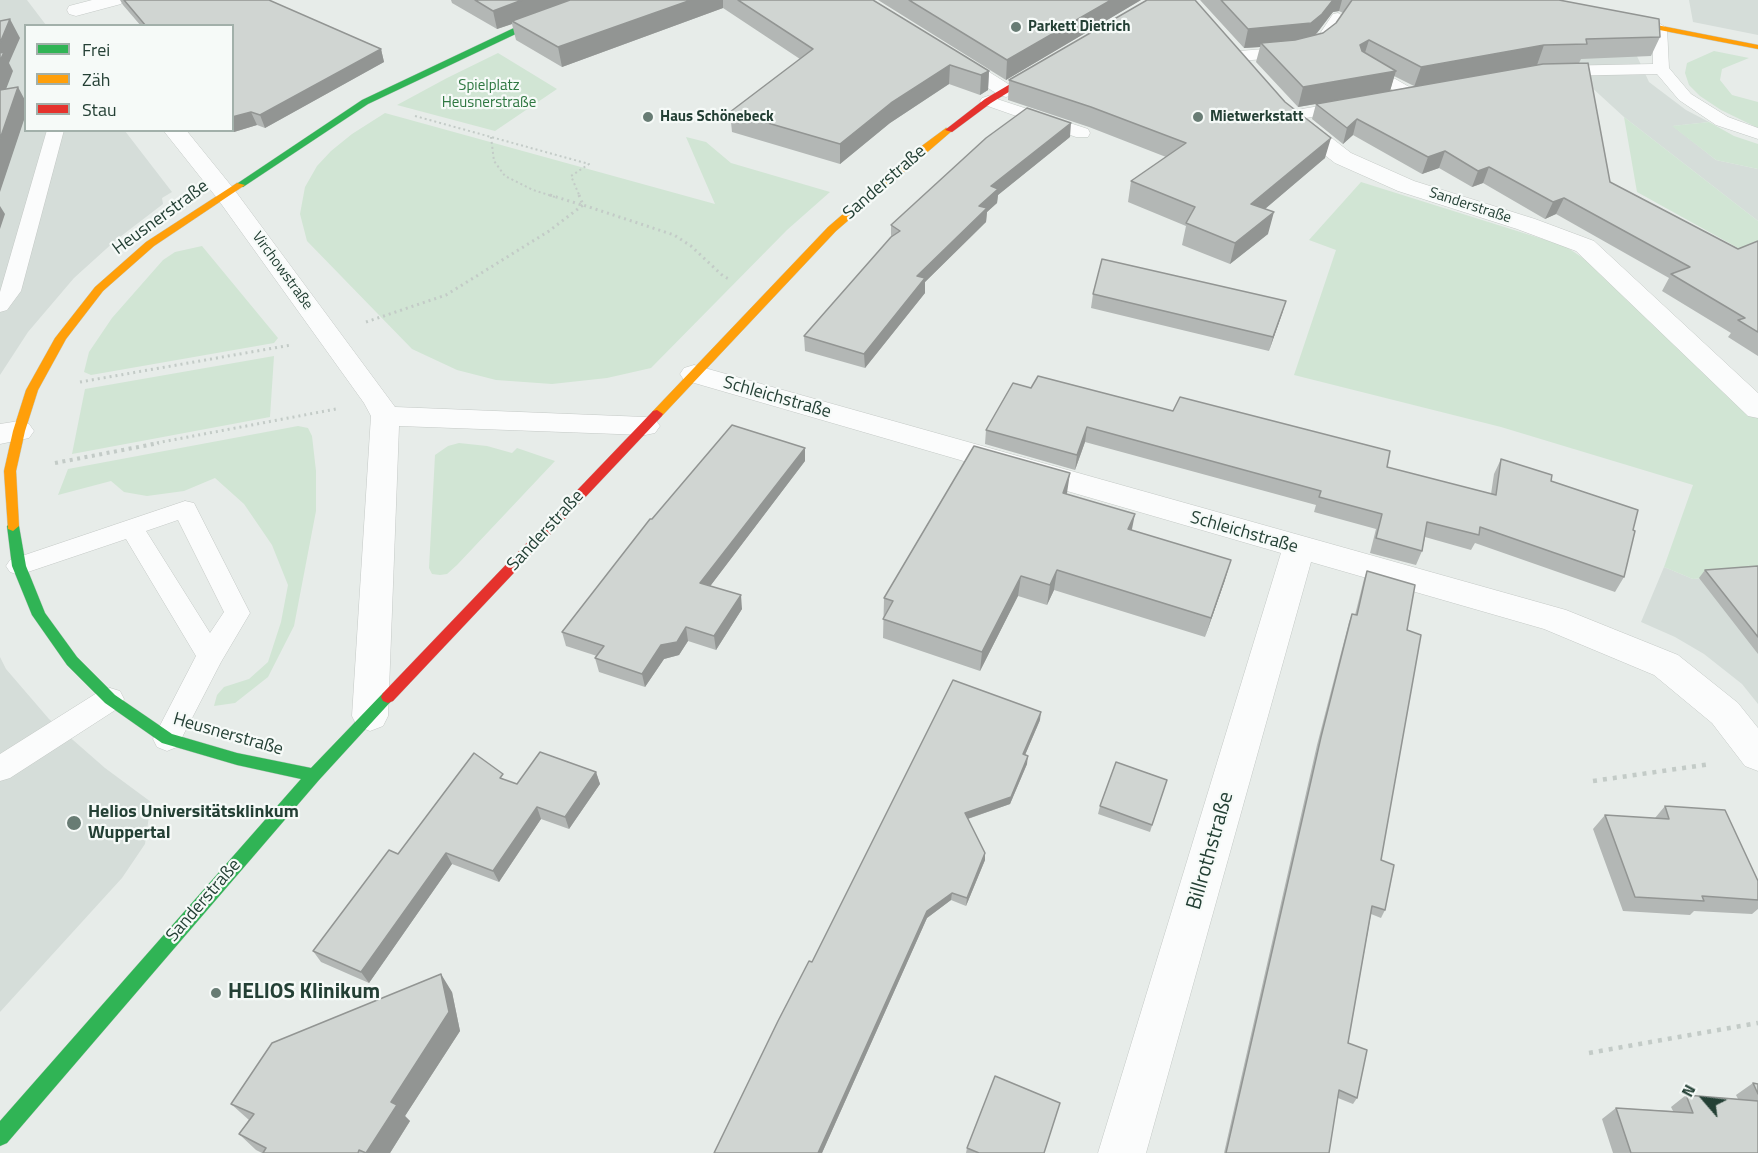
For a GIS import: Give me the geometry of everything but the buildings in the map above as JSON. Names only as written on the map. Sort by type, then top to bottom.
[{"type":"street","points":[[72,5],[114,0]]},
{"type":"street","name":"Heusnerstraße","points":[[314,775],[237,759],[167,739],[110,699],[72,661],[39,615],[19,566],[11,516],[9,432],[61,338],[99,289],[150,244],[365,102],[519,29],[600,0]]},
{"type":"street","points":[[72,5],[87,24]]},
{"type":"street","points":[[1602,16],[1758,47]]},
{"type":"street","points":[[938,48],[1006,91]]},
{"type":"street","name":"Sanderstraße","points":[[0,1136],[314,775],[764,299],[849,214],[926,147],[988,102],[1055,62]]},
{"type":"street","name":"Sanderstraße","points":[[1283,108],[1343,158],[1353,163],[1406,186],[1526,224],[1585,246],[1758,409]]},
{"type":"street","name":"Virchowstraße","points":[[176,132],[225,193],[381,409]]},
{"type":"street","name":"Schleichstraße","points":[[694,375],[1554,619],[1665,665],[1725,712],[1758,755]]},
{"type":"street","points":[[370,716],[381,409],[645,426]]},
{"type":"street","name":"Billrothstraße","points":[[1122,1153],[1299,548]]},
{"type":"lane","points":[[1239,57],[1290,52],[1312,47],[1324,38],[1338,16]]},
{"type":"lane","points":[[1660,28],[1661,69],[1685,98],[1722,121],[1758,135]]},
{"type":"lane","points":[[1364,66],[1418,94],[1389,99]]},
{"type":"lane","points":[[1537,72],[1661,69]]},
{"type":"lane","points":[[988,102],[1082,133]]},
{"type":"lane","points":[[1283,108],[1366,103]]},
{"type":"lane","points":[[0,306],[11,291],[55,132]]},
{"type":"lane","points":[[19,566],[185,509],[237,613],[210,656],[167,739]]},
{"type":"lane","points":[[131,527],[210,656]]},
{"type":"lane","points":[[0,769],[110,699]]},
{"type":"path","points":[[365,102],[589,164],[571,177],[583,205]]},
{"type":"path","points":[[491,137],[494,160],[505,176],[533,190],[674,235],[691,246],[723,276],[764,299]]},
{"type":"path","points":[[328,335],[446,295],[549,231],[583,205]]},
{"type":"path","points":[[32,390],[276,348]]},
{"type":"path","points":[[10,471],[381,409]]},
{"type":"path","points":[[1593,781],[1723,762]]},
{"type":"path","points":[[1589,1053],[1758,1023]]},
{"type":"shaded area","points":[[0,0],[27,0],[45,24],[24,24],[24,132],[126,132],[172,192],[162,198],[163,204],[116,240],[74,278],[28,332],[0,375]]},
{"type":"shaded area","points":[[1689,0],[1758,0],[1758,35],[1693,22]]},
{"type":"shaded area","points":[[1629,39],[1649,82],[1686,110],[1709,122],[1673,126],[1716,160],[1758,169],[1758,221],[1624,117],[1566,64]]},
{"type":"shaded area","points":[[1664,567],[1693,579],[1758,573],[1758,704],[1742,684],[1704,654],[1675,637],[1641,622]]},
{"type":"shaded area","name":"Helios Universitätsklinkum Wuppertal","points":[[0,657],[6,669],[49,719],[105,768],[151,802],[145,844],[122,878],[0,1012]]},
{"type":"green space","points":[[1714,51],[1749,58],[1722,69],[1720,80],[1732,95],[1758,102],[1758,128],[1721,110],[1700,96],[1689,85],[1685,73],[1687,63]]},
{"type":"green space","name":"Spielplatz Heusnerstraße","points":[[498,53],[557,89],[495,131],[397,105],[447,78]]},
{"type":"green space","points":[[385,113],[715,204],[686,137],[706,142],[731,163],[830,192],[787,230],[651,368],[607,378],[552,384],[496,380],[457,370],[412,349],[307,241],[300,214],[305,187],[317,166],[352,134]]},
{"type":"green space","points":[[1624,117],[1758,221],[1758,259],[1637,192]]},
{"type":"green space","points":[[1709,122],[1734,136],[1758,144],[1758,169],[1716,160],[1672,126]]},
{"type":"green space","points":[[1361,182],[1565,246],[1589,262],[1758,405],[1758,573],[1693,579],[1664,567],[1693,485],[1501,427],[1294,375],[1336,250],[1309,240]]},
{"type":"green space","points":[[202,246],[278,338],[274,343],[91,375],[84,372],[89,352],[112,318],[163,260],[175,252]]},
{"type":"green space","points":[[274,356],[270,417],[72,454],[85,389]]},
{"type":"green space","points":[[298,426],[308,428],[312,436],[316,471],[316,511],[294,626],[268,677],[235,703],[214,706],[217,695],[224,687],[249,679],[268,662],[281,622],[288,585],[272,545],[244,504],[215,478],[184,491],[147,496],[124,492],[111,481],[58,495],[68,469]]},
{"type":"green space","points":[[459,443],[487,446],[512,453],[517,448],[555,461],[457,565],[447,574],[432,574],[429,568],[435,455],[448,446]]},
{"type":"traffic: fast","points":[[240,185],[365,102],[519,29],[600,0]]},
{"type":"traffic: fast","points":[[13,526],[19,566],[39,615],[72,661],[110,699],[167,739],[237,759],[314,775]]},
{"type":"traffic: fast","points":[[0,1136],[314,775],[388,697]]},
{"type":"traffic: slow","points":[[1616,19],[1758,47]]},
{"type":"traffic: slow","points":[[657,414],[832,229],[926,147],[949,130]]},
{"type":"traffic: slow","points":[[13,526],[10,471],[19,431],[32,390],[61,338],[99,289],[150,244],[240,185]]},
{"type":"traffic: jam","points":[[949,130],[988,101],[1047,66]]},
{"type":"traffic: jam","points":[[388,697],[657,414]]},
{"type":"place","name":"Parkett Dietrich","points":[[1016,27]]},
{"type":"place","name":"Haus Schönebeck","points":[[648,117]]},
{"type":"place","name":"Mietwerkstatt","points":[[1198,117]]},
{"type":"place","name":"Helios Universitätsklinkum Wuppertal","points":[[74,823]]},
{"type":"place","name":"HELIOS Klinikum","points":[[216,993]]}]
